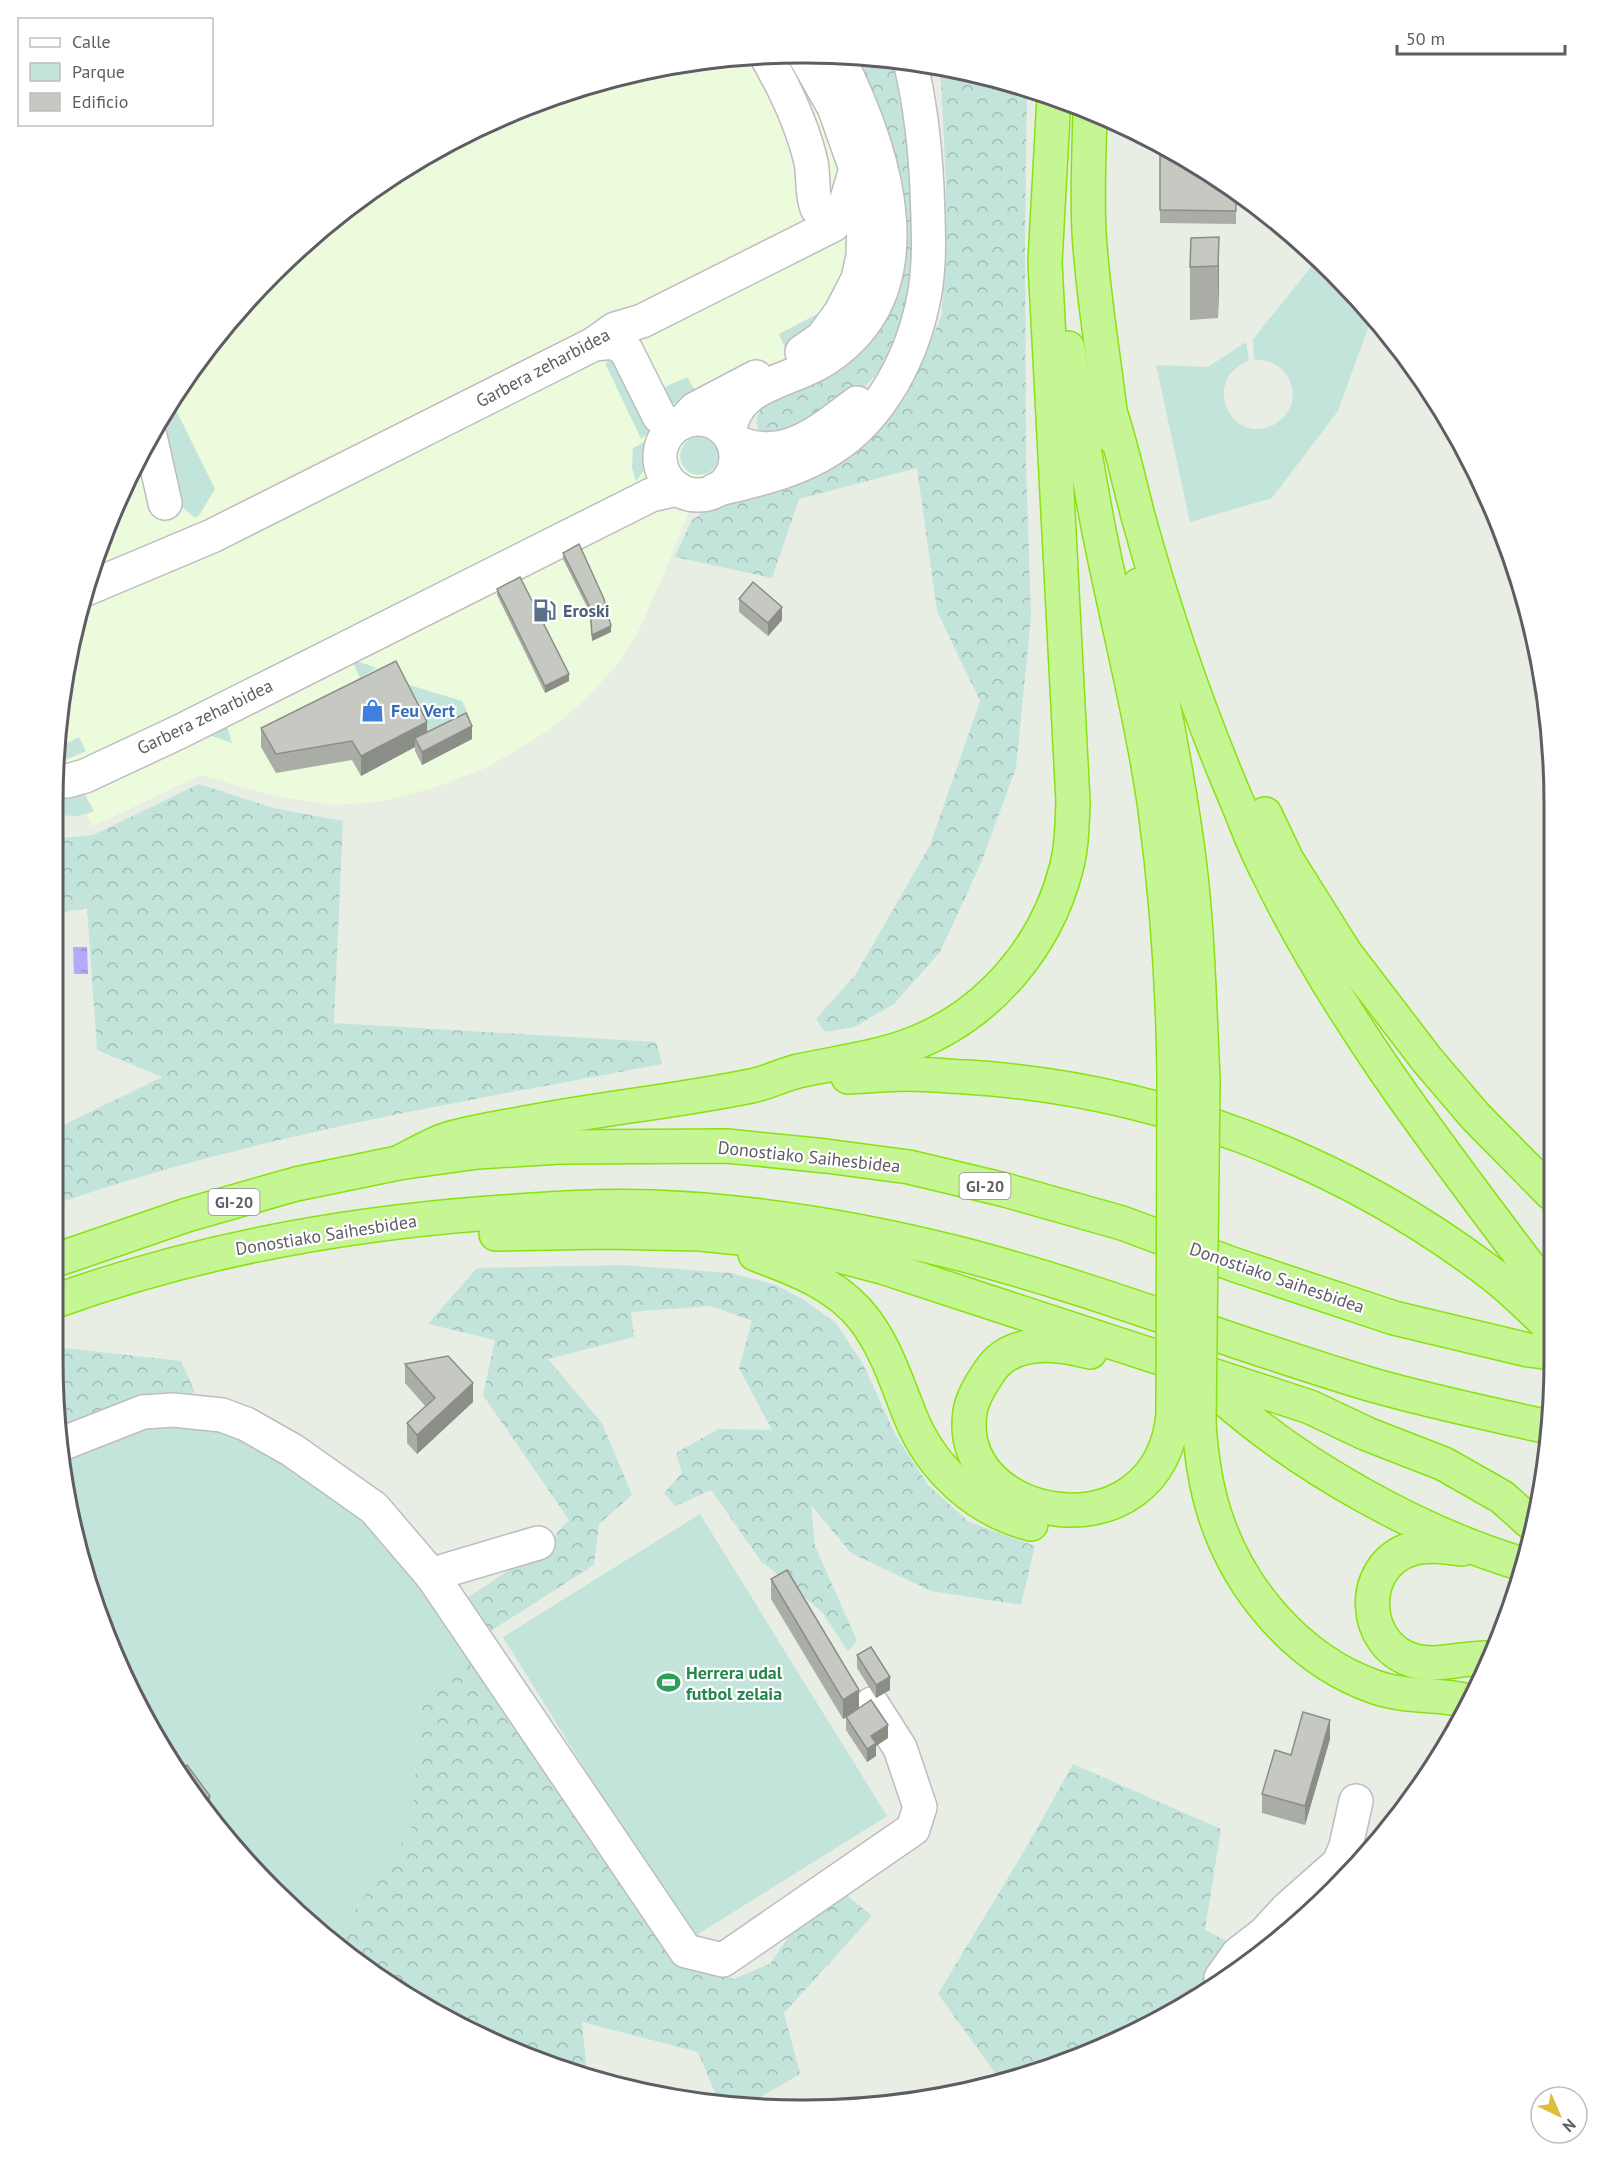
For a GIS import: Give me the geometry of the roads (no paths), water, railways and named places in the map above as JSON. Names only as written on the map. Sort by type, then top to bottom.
[{"type":"highway","points":[[753,1086],[788,1074],[884,1053],[913,1044],[966,1015],[990,996],[1017,966],[1045,924],[1058,897],[1072,838],[1073,802],[1037,147],[1039,101]]},
{"type":"highway","points":[[1045,262],[1053,106]]},
{"type":"highway","points":[[700,1234],[784,1265],[815,1279],[842,1296],[863,1318],[882,1347],[912,1420],[927,1449],[943,1470],[977,1500],[1018,1521],[1061,1529],[1084,1530],[1107,1526],[1129,1517],[1143,1508],[1171,1480],[1193,1443],[1186,1419],[1188,1078],[1197,954],[1186,838],[1167,722],[1119,492],[1089,232],[1090,120]]},
{"type":"highway","points":[[1050,152],[1061,289],[1082,443],[1133,687],[1154,806],[1173,999],[1188,1078]]},
{"type":"highway","points":[[1110,415],[1171,626],[1209,735],[1266,869],[1325,977],[1406,1102],[1544,1286]]},
{"type":"highway","points":[[1138,515],[1232,747],[1287,860],[1346,954],[1428,1061],[1476,1117],[1544,1186]]},
{"type":"highway","points":[[398,1163],[444,1141],[516,1125],[753,1086],[830,1078],[909,1074],[999,1079],[1087,1091],[1159,1109],[1287,1154],[1353,1186],[1432,1231],[1490,1273],[1544,1322]]},
{"type":"highway","name":"Donostiako Saihesbidea","points":[[63,1258],[187,1215],[296,1184],[398,1163],[478,1152],[560,1147],[727,1146],[909,1167],[1005,1190],[1122,1223],[1235,1265],[1394,1318],[1544,1352]]},
{"type":"highway","name":"Donostiako Saihesbidea","points":[[63,1299],[146,1271],[223,1252],[305,1235],[391,1222],[544,1209],[652,1207],[746,1215],[889,1237],[1003,1266],[1368,1384],[1541,1425]]},
{"type":"highway","points":[[305,1235],[349,1248],[508,1233],[700,1234],[759,1240],[825,1252],[882,1267],[1310,1407],[1367,1434],[1444,1464],[1502,1497],[1527,1519]]},
{"type":"highway","points":[[1186,1419],[1171,1437],[1164,1454],[1145,1481],[1117,1502],[1085,1511],[1043,1507],[1006,1491],[981,1466],[973,1451],[969,1431],[970,1411],[979,1388],[992,1368],[1009,1354],[1026,1347],[1066,1346],[1305,1421],[1367,1434]]},
{"type":"highway","points":[[1220,1395],[1246,1419],[1335,1478],[1434,1531],[1486,1553],[1516,1562]]},
{"type":"highway","points":[[1186,1419],[1202,1459],[1214,1513],[1228,1546],[1242,1573],[1265,1607],[1290,1634],[1317,1657],[1344,1674],[1376,1687],[1408,1695],[1461,1700]]},
{"type":"highway","points":[[1481,1659],[1433,1664],[1398,1654],[1383,1640],[1374,1623],[1372,1609],[1377,1582],[1385,1567],[1396,1557],[1411,1549],[1442,1546],[1486,1553]]},
{"type":"street","points":[[678,489],[666,476],[661,460],[663,444],[677,426],[695,409],[789,361],[822,338],[841,312],[858,279],[863,256],[864,222],[856,169],[834,107],[809,63]]},
{"type":"street","points":[[770,64],[791,104],[807,144],[812,167],[813,198],[817,208]]},
{"type":"street","points":[[775,449],[767,448],[753,438],[748,423],[749,415],[757,400],[790,378],[826,359],[854,334],[866,320],[875,304],[888,268],[891,230],[884,176],[856,93],[842,65]]},
{"type":"street","name":"Garbera zeharbidea","points":[[64,781],[86,776],[179,732],[651,495],[678,489],[696,494],[788,470],[831,450],[849,436],[879,405],[900,367],[918,322],[927,270],[928,220],[925,156],[912,71]]},
{"type":"street","name":"Garbera zeharbidea","points":[[96,586],[212,536],[594,344],[615,329],[642,321],[833,225],[843,212],[856,169]]},
{"type":"street","points":[[594,344],[614,342],[626,350],[659,416],[677,426]]},
{"type":"street","points":[[730,437],[752,448],[775,449],[795,443],[832,422],[900,367]]},
{"type":"street","points":[[730,437],[732,417],[741,402],[755,391],[790,378]]},
{"type":"street","points":[[677,426],[694,419],[708,420],[719,425],[730,437],[736,452],[733,471],[726,482],[716,490]]},
{"type":"street","points":[[153,450],[165,503]]},
{"type":"street","points":[[68,1442],[144,1412],[173,1410],[222,1415],[246,1424],[292,1450],[374,1508],[433,1577],[686,1951],[723,1960],[913,1829],[920,1807],[900,1748],[872,1704]]},
{"type":"street","points":[[433,1577],[440,1572],[538,1543]]},
{"type":"street","points":[[1232,1963],[1238,1954],[1265,1933],[1295,1901],[1340,1863],[1356,1801]]},
{"type":"water","points":[[73,947],[87,947],[88,974],[74,974]]},
{"type":"place","name":"Eroski","points":[[545,611]]},
{"type":"place","name":"Feu Vert","points":[[373,711]]},
{"type":"place","name":"Herrera udal futbol zelaia","points":[[668,1683]]}]
